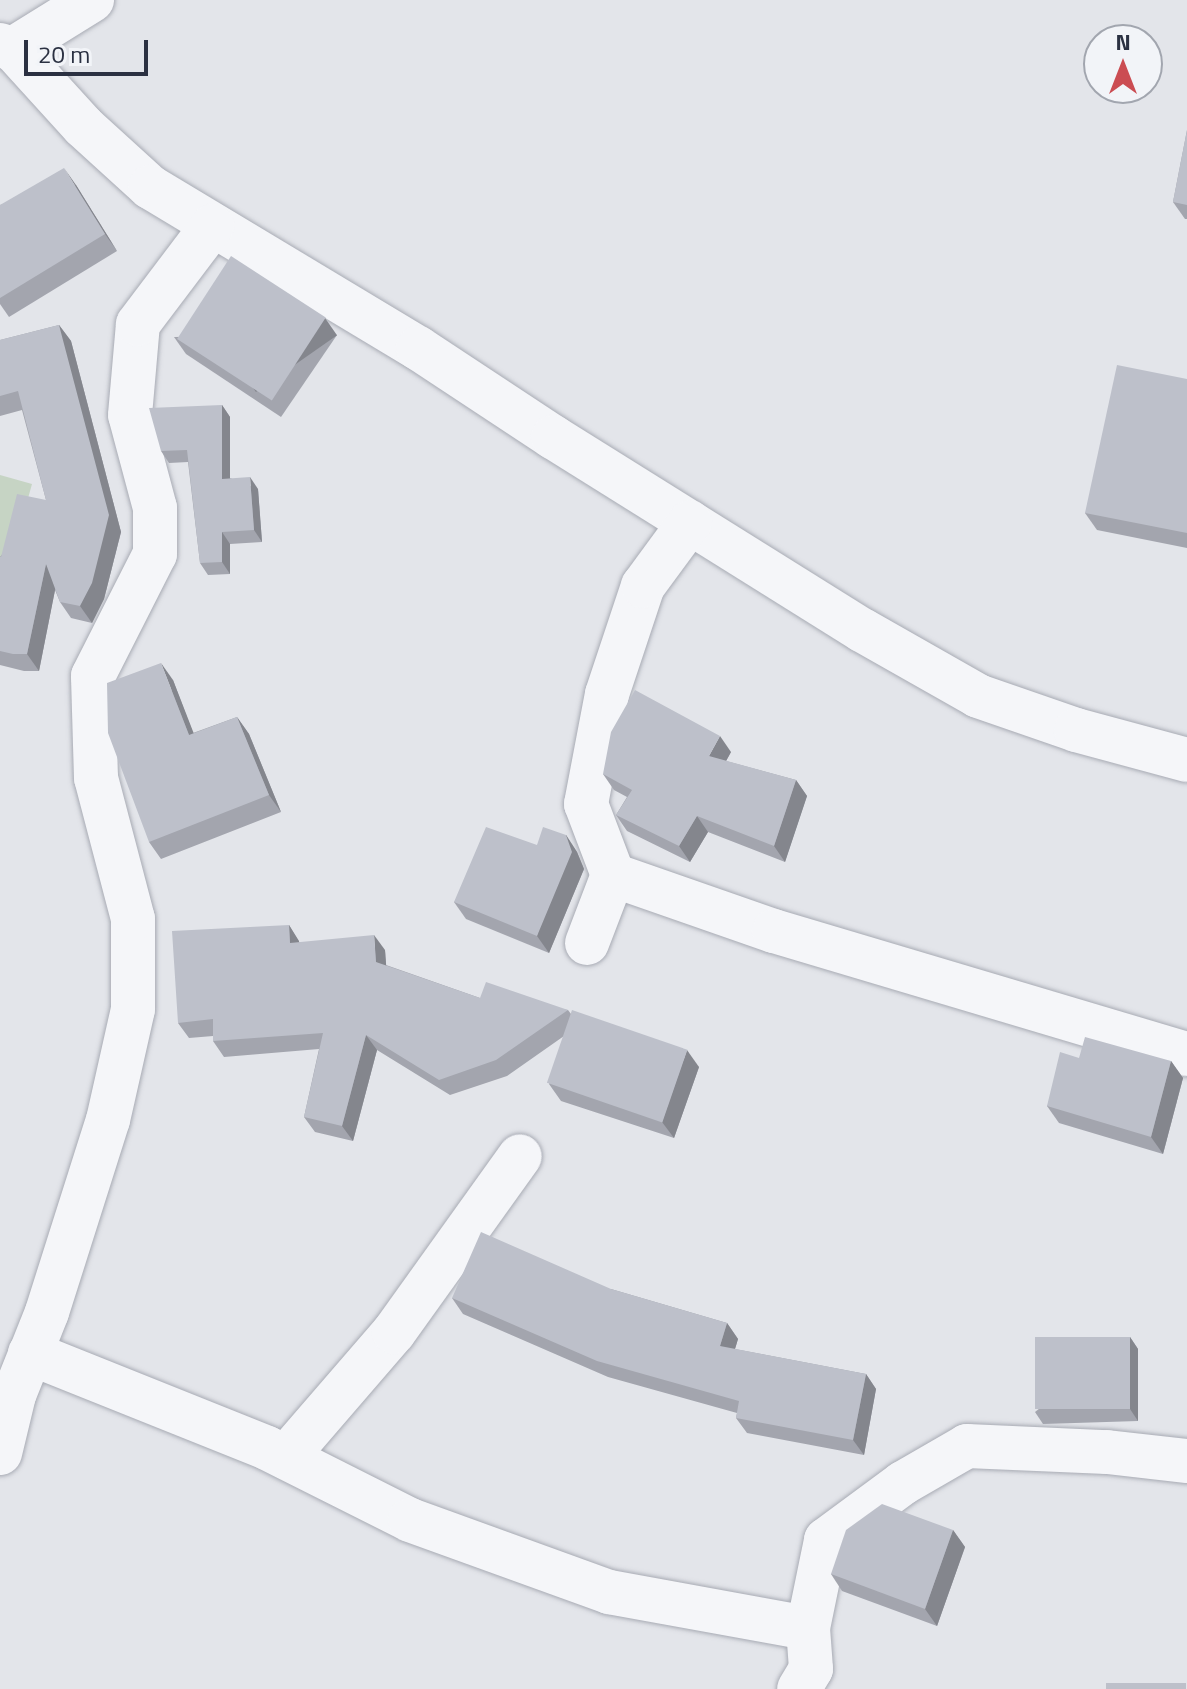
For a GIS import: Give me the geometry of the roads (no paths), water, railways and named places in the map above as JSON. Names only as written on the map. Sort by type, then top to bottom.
[{"type":"street","points":[[92,0],[6,47],[83,126],[150,187],[418,348],[862,630],[978,696],[1076,730],[1187,760]]},
{"type":"street","points":[[0,1453],[14,1395],[47,1312],[108,1120],[133,1009],[133,919],[96,778],[93,676],[155,554],[155,508],[130,415],[138,324],[212,226]]},
{"type":"street","points":[[587,943],[613,875],[586,804],[607,694],[643,586],[690,522]]},
{"type":"street","points":[[613,875],[774,931],[1187,1054]]},
{"type":"street","points":[[286,1457],[394,1332],[520,1156]]},
{"type":"street","points":[[30,1353],[286,1457],[410,1520],[609,1592],[808,1628]]},
{"type":"street","points":[[799,1689],[811,1669],[808,1628],[826,1540],[903,1483],[967,1446],[1107,1452],[1187,1461]]}]
